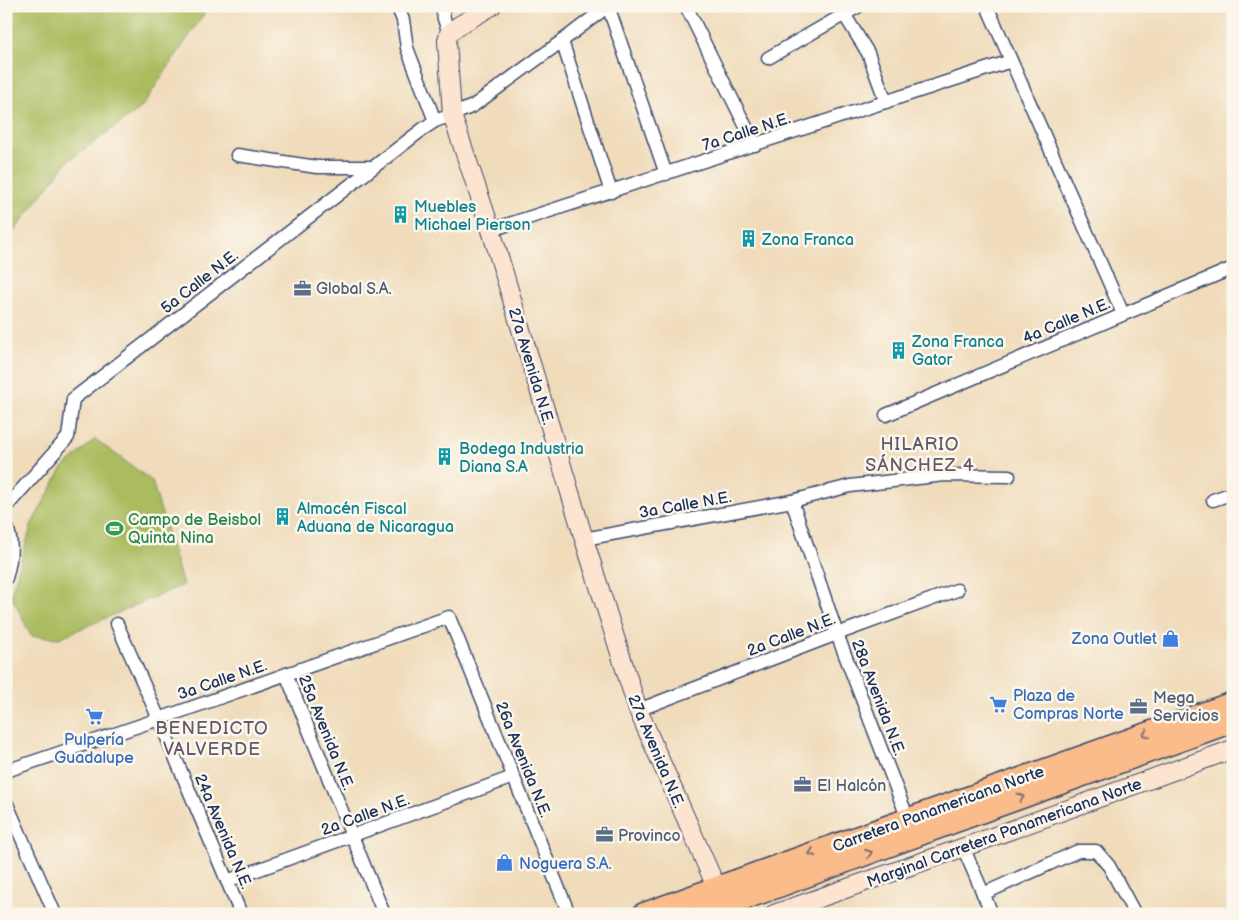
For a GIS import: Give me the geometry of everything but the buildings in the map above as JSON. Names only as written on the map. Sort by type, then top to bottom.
[{"type":"highway","name":"Carretera Panamericana Norte","points":[[702,914],[723,902],[908,819],[1233,703]]},
{"type":"highway","name":"Carretera Panamericana Norte","points":[[644,914],[723,902],[1233,721]]},
{"type":"street","points":[[398,6],[403,20],[407,48],[435,121]]},
{"type":"street","name":"27a Avenida N.E.","points":[[442,6],[449,33],[447,41],[452,116],[491,230],[584,539],[638,710],[723,902]]},
{"type":"street","points":[[449,33],[492,6]]},
{"type":"street","points":[[608,6],[666,174]]},
{"type":"street","name":"5a Calle N.E.","points":[[6,507],[68,437],[73,399],[423,129],[435,121],[452,116],[473,106],[608,6]]},
{"type":"street","points":[[686,6],[755,145]]},
{"type":"street","points":[[768,58],[842,10],[859,6]]},
{"type":"street","points":[[987,6],[1123,314]]},
{"type":"street","points":[[842,10],[868,53],[886,102]]},
{"type":"street","points":[[562,41],[611,192]]},
{"type":"street","name":"7a Calle N.E.","points":[[491,230],[1012,61]]},
{"type":"street","points":[[237,156],[317,167],[372,167]]},
{"type":"street","name":"4a Calle N.E.","points":[[886,415],[1233,268]]},
{"type":"street","name":"3a Calle N.E.","points":[[584,539],[792,500],[850,486],[944,475],[1008,476]]},
{"type":"street","points":[[1213,500],[1233,493]]},
{"type":"street","name":"28a Avenida N.E.","points":[[792,500],[837,634],[908,819]]},
{"type":"street","points":[[6,525],[11,546],[10,564],[6,578]]},
{"type":"street","name":"2a Calle N.E.","points":[[638,710],[957,590]]},
{"type":"street","name":"3a Calle N.E.","points":[[6,771],[449,616]]},
{"type":"street","name":"26a Avenida N.E.","points":[[449,616],[569,914]]},
{"type":"street","name":"24a Avenida N.E.","points":[[117,624],[159,719],[240,914]]},
{"type":"street","name":"25a Avenida N.E.","points":[[286,674],[384,914]]},
{"type":"street","name":"Marginal Carretera Panamericana Norte","points":[[774,914],[1233,748]]},
{"type":"street","name":"2a Calle N.E.","points":[[227,881],[513,777]]},
{"type":"street","points":[[6,802],[55,914]]},
{"type":"street","points":[[963,847],[992,914]]},
{"type":"street","points":[[983,894],[1078,851],[1096,851],[1109,866],[1135,914]]},
{"type":"green space","points":[[6,6],[209,6],[141,108],[68,161],[6,241]]},
{"type":"green space","points":[[95,439],[152,481],[183,585],[59,638],[31,636],[11,595],[32,523],[62,469]]},
{"type":"place","name":"Muebles Michael Pierson","points":[[400,215]]},
{"type":"place","name":"Zona Franca","points":[[748,239]]},
{"type":"place","name":"Global S.A.","points":[[302,288]]},
{"type":"place","name":"Zona Franca Gator","points":[[898,350]]},
{"type":"place","name":"Bodega Industria Diana S.A","points":[[445,457]]},
{"type":"place","name":"Almacén Fiscal Aduana de Nicaragua","points":[[283,517]]},
{"type":"place","name":"Campo de Beisbol Quinta Nina","points":[[114,528]]},
{"type":"place","name":"Zona Outlet","points":[[1171,638]]},
{"type":"place","name":"Plaza de Compras Norte","points":[[999,704]]},
{"type":"place","name":"Mega Servicios","points":[[1139,706]]},
{"type":"place","name":"Pulpería Guadalupe","points":[[94,717]]},
{"type":"place","name":"El Halcón","points":[[803,785]]},
{"type":"place","name":"Provinco","points":[[604,835]]},
{"type":"place","name":"Noguera S.A.","points":[[505,863]]},
{"type":"district","name":"HILARIO SÁNCHEZ 4","points":[[920,454]]},
{"type":"district","name":"BENEDICTO VALVERDE","points":[[212,738]]}]
